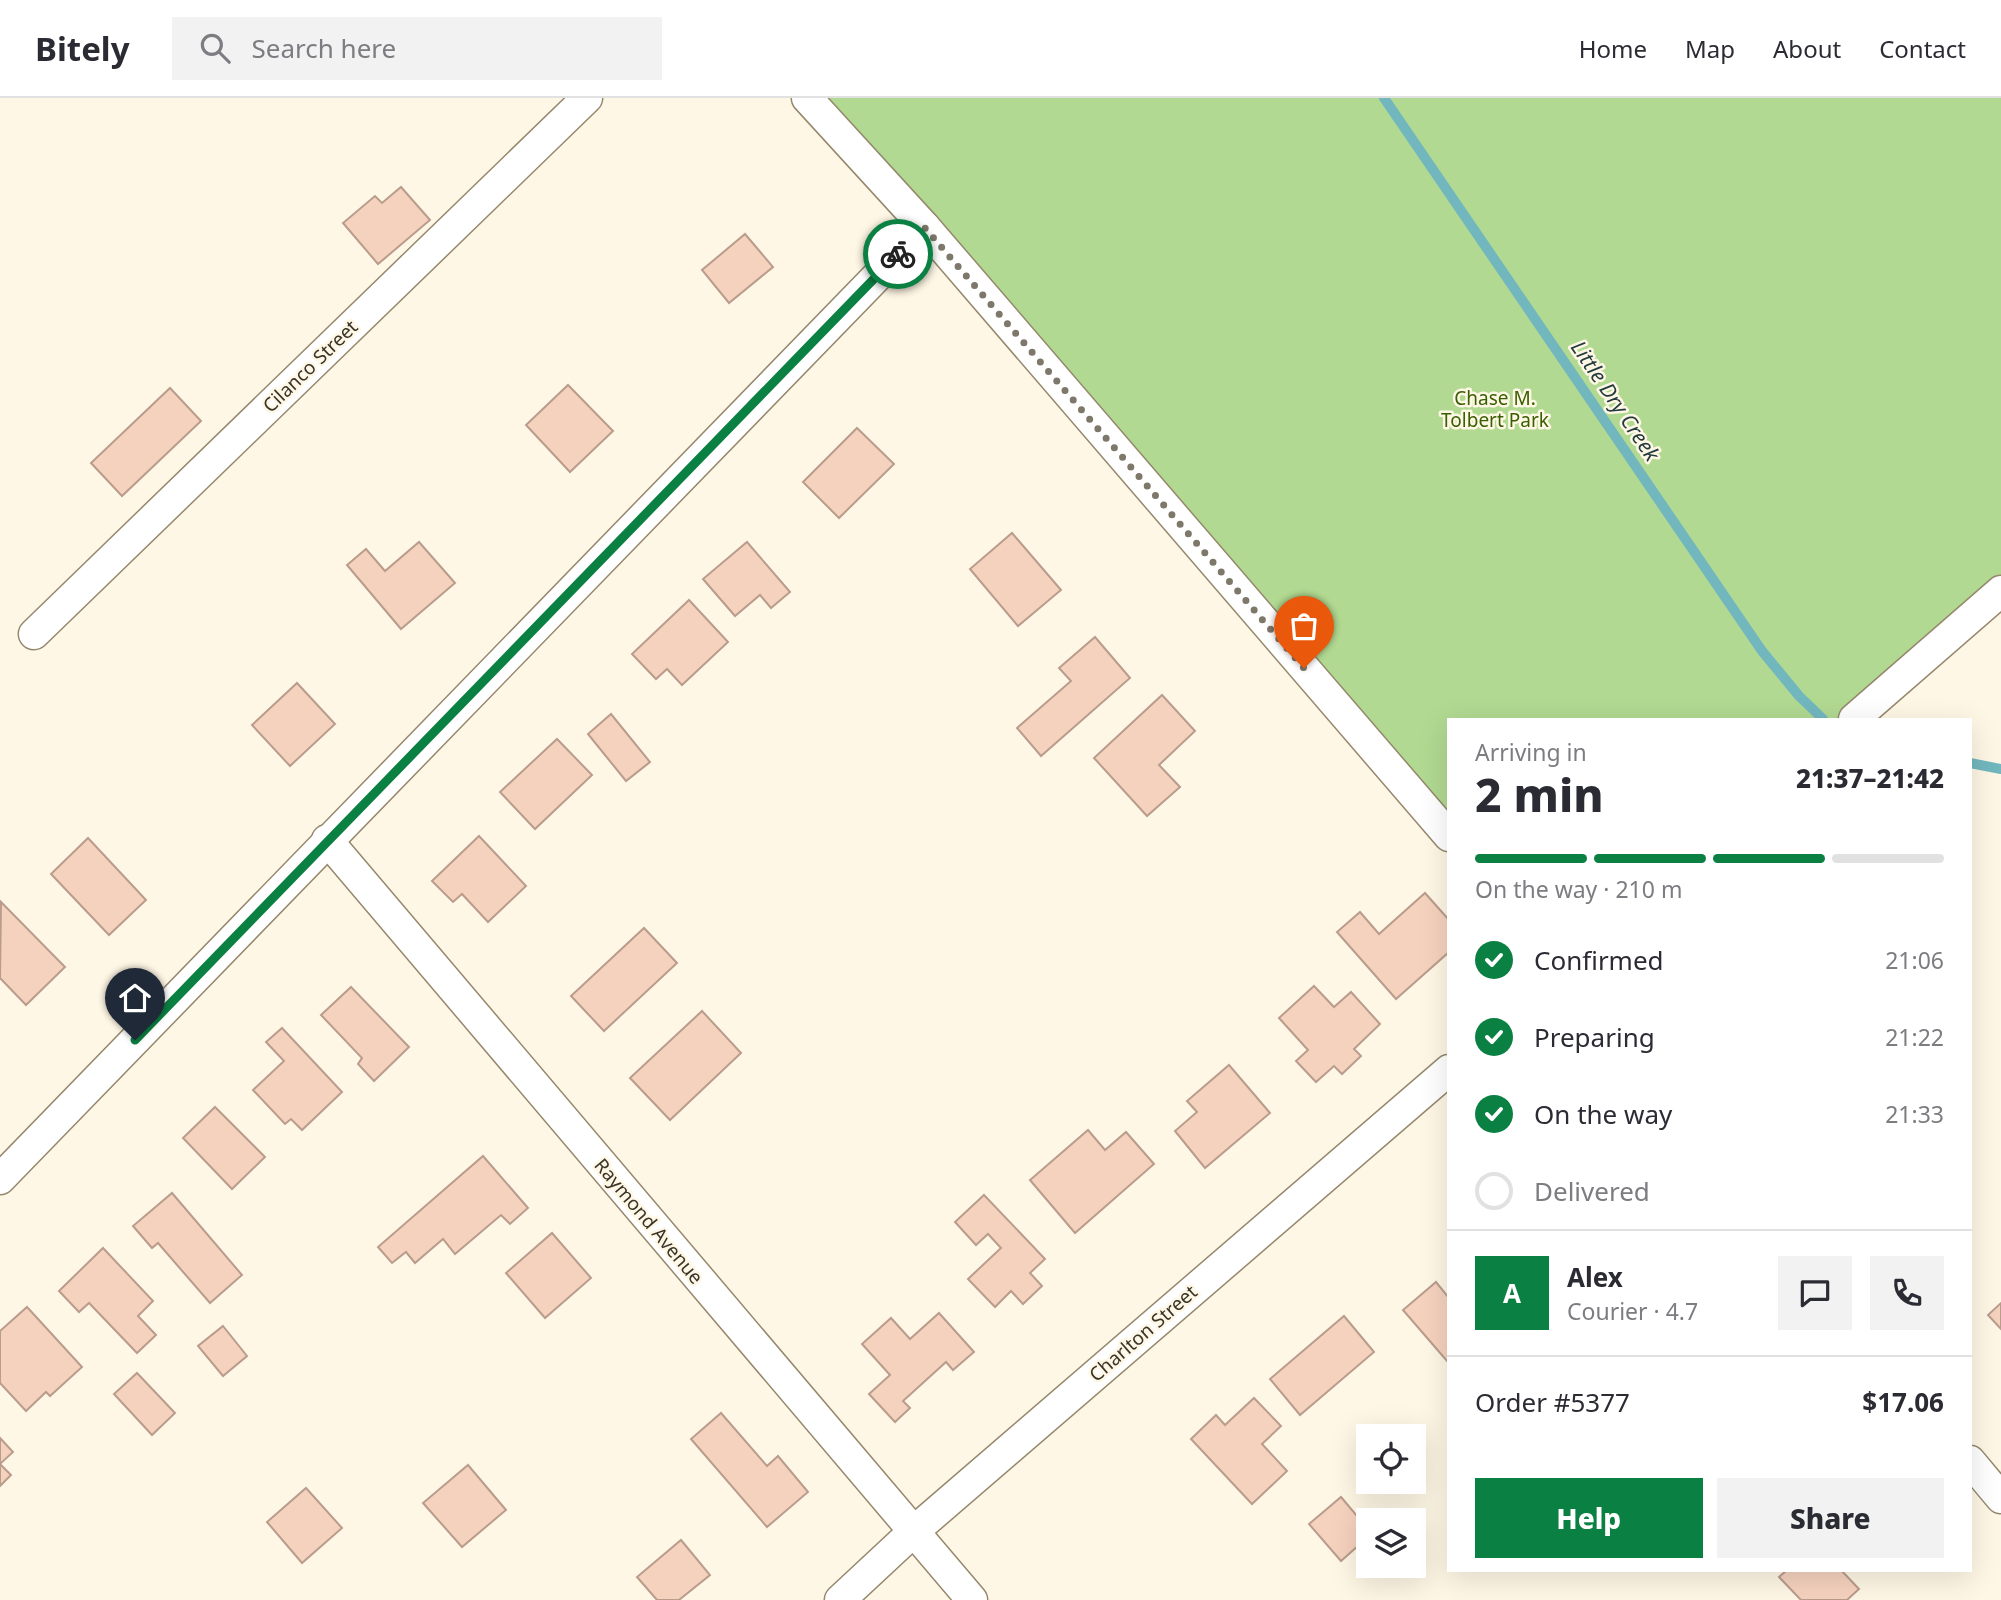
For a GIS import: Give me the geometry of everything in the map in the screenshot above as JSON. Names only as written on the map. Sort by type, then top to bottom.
[{"type":"street","name":"Cilanco Street","points":[[34,634],[587,98]]},
{"type":"street","points":[[807,98],[925,228],[1447,834]]},
{"type":"street","points":[[0,1179],[925,228]]},
{"type":"street","points":[[1855,718],[2001,591]]},
{"type":"street","name":"Raymond Avenue","points":[[327,840],[972,1600]]},
{"type":"street","name":"Charlton Street","points":[[840,1600],[913,1532],[1447,1072]]},
{"type":"street","points":[[1972,1463],[2001,1498]]},
{"type":"green space","name":"Chase M. Tolbert Park","points":[[807,98],[2001,98],[2001,591],[1855,718],[1447,718],[1447,834]]},
{"type":"building","points":[[401,187],[430,220],[378,264],[343,223],[375,196],[382,203]]},
{"type":"building","points":[[745,234],[773,267],[729,303],[702,270]]},
{"type":"building","points":[[568,385],[613,431],[570,472],[526,425]]},
{"type":"building","points":[[170,388],[201,421],[122,496],[91,463]]},
{"type":"building","points":[[857,428],[894,464],[839,518],[803,482]]},
{"type":"building","points":[[1012,533],[1061,590],[1018,626],[970,569]]},
{"type":"building","points":[[419,542],[455,583],[401,629],[347,565],[366,549],[385,571]]},
{"type":"building","points":[[747,542],[790,592],[771,608],[760,595],[735,616],[703,579]]},
{"type":"building","points":[[689,600],[728,642],[682,685],[667,669],[656,679],[632,654]]},
{"type":"building","points":[[1095,637],[1130,678],[1041,756],[1017,728],[1071,681],[1059,668]]},
{"type":"building","points":[[297,683],[335,724],[290,766],[252,725]]},
{"type":"building","points":[[1162,695],[1195,731],[1159,765],[1180,787],[1147,816],[1094,758]]},
{"type":"building","points":[[611,714],[650,762],[626,781],[588,734]]},
{"type":"building","points":[[557,739],[592,775],[535,829],[500,792]]},
{"type":"building","points":[[479,836],[526,886],[488,922],[462,894],[453,902],[432,881]]},
{"type":"building","points":[[88,838],[146,900],[109,935],[51,874]]},
{"type":"building","points":[[1425,893],[1447,918],[1447,954],[1396,999],[1337,932],[1360,912],[1379,934]]},
{"type":"building","points":[[1,902],[65,967],[26,1005],[0,978]]},
{"type":"building","points":[[644,928],[677,963],[604,1031],[571,996]]},
{"type":"building","points":[[1314,986],[1334,1007],[1351,992],[1380,1024],[1354,1049],[1361,1056],[1342,1074],[1334,1066],[1316,1082],[1296,1061],[1308,1050],[1279,1018]]},
{"type":"building","points":[[351,987],[409,1047],[374,1081],[358,1064],[362,1058],[321,1015]]},
{"type":"building","points":[[702,1011],[741,1053],[670,1120],[630,1078]]},
{"type":"building","points":[[282,1028],[342,1092],[302,1130],[291,1119],[285,1124],[253,1090],[284,1061],[266,1042]]},
{"type":"building","points":[[1229,1065],[1270,1113],[1205,1168],[1175,1131],[1197,1112],[1187,1101]]},
{"type":"building","points":[[215,1107],[265,1157],[232,1189],[183,1138]]},
{"type":"building","points":[[1088,1130],[1105,1150],[1126,1132],[1154,1164],[1075,1233],[1030,1180]]},
{"type":"building","points":[[483,1156],[528,1208],[510,1224],[501,1215],[455,1254],[443,1239],[415,1263],[406,1252],[392,1263],[378,1247]]},
{"type":"building","points":[[172,1193],[242,1275],[210,1303],[158,1243],[152,1248],[133,1226]]},
{"type":"building","points":[[984,1195],[1045,1259],[1030,1273],[1042,1286],[1023,1304],[1011,1291],[995,1307],[968,1279],[1001,1248],[988,1234],[976,1245],[955,1222]]},
{"type":"building","points":[[552,1233],[591,1278],[545,1318],[506,1273]]},
{"type":"building","points":[[103,1248],[153,1301],[138,1316],[156,1335],[137,1353],[89,1303],[79,1312],[59,1291]]},
{"type":"building","points":[[1436,1282],[1447,1296],[1447,1361],[1403,1310]]},
{"type":"building","points":[[2001,1303],[2001,1329],[1988,1315]]},
{"type":"building","points":[[27,1307],[82,1367],[50,1396],[46,1392],[26,1411],[0,1383],[0,1331]]},
{"type":"building","points":[[939,1313],[974,1352],[953,1370],[946,1362],[903,1401],[910,1408],[895,1422],[869,1394],[890,1375],[862,1344],[891,1318],[910,1339]]},
{"type":"building","points":[[1344,1316],[1374,1352],[1300,1415],[1270,1379]]},
{"type":"building","points":[[223,1326],[247,1356],[223,1376],[198,1346]]},
{"type":"building","points":[[137,1373],[175,1413],[152,1435],[114,1394]]},
{"type":"building","points":[[1254,1398],[1281,1426],[1262,1444],[1287,1471],[1252,1504],[1191,1439],[1216,1415],[1225,1425]]},
{"type":"building","points":[[721,1413],[767,1466],[778,1456],[808,1492],[767,1527],[691,1439]]},
{"type":"building","points":[[0,1438],[13,1452],[0,1464]]},
{"type":"building","points":[[0,1464],[11,1475],[0,1486]]},
{"type":"building","points":[[468,1465],[506,1510],[462,1547],[423,1503]]},
{"type":"building","points":[[306,1488],[342,1528],[302,1563],[267,1522]]},
{"type":"building","points":[[1341,1497],[1356,1515],[1356,1548],[1341,1561],[1309,1524]]},
{"type":"building","points":[[681,1540],[710,1575],[679,1600],[657,1600],[637,1577]]},
{"type":"building","points":[[1785,1572],[1843,1572],[1859,1589],[1847,1600],[1801,1600],[1779,1577]]},
{"type":"waterway","name":"Little Dry Creek","points":[[1384,98],[1762,651],[1799,696],[1822,718]]},
{"type":"waterway","name":"Little Dry Creek","points":[[1972,763],[2001,769]]},
{"type":"way so far","points":[[898,254],[925,228],[1304,668]]},
{"type":"route","points":[[135,1040],[898,254]]}]
